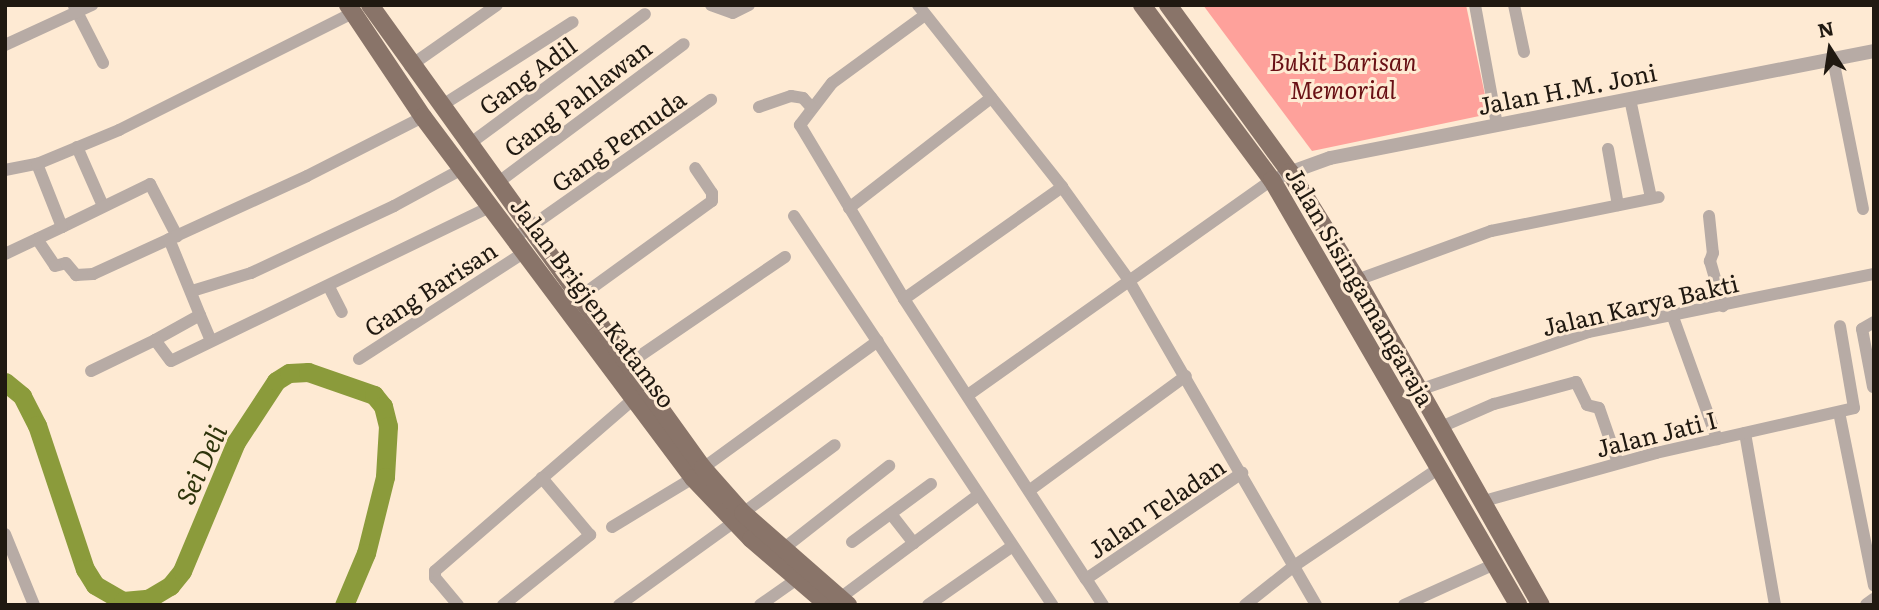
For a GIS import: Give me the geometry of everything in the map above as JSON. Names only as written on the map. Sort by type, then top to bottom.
[{"type":"main road","name":"Jalan Sisingamangaraja","points":[[1142,5],[1272,180],[1518,605]]},
{"type":"main road","name":"Jalan Sisingamangaraja","points":[[1168,5],[1290,172],[1357,280],[1541,605]]},
{"type":"main road","name":"Jalan Brigjen Katamso","points":[[373,7],[410,66],[496,184],[522,240],[578,298],[698,473]]},
{"type":"main road","name":"Jalan Brigjen Katamso","points":[[351,9],[423,117],[492,206],[618,358],[635,398],[698,473],[797,579],[839,603]]},
{"type":"main road","name":"Jalan Brigjen Katamso","points":[[738,517],[783,549],[839,603]]},
{"type":"street","points":[[5,46],[75,9],[92,5]]},
{"type":"street","points":[[410,66],[497,5]]},
{"type":"street","points":[[711,5],[733,13],[748,5]]},
{"type":"street","points":[[1475,5],[1497,125]]},
{"type":"street","points":[[1514,5],[1524,52]]},
{"type":"street","points":[[75,9],[103,63]]},
{"type":"street","points":[[5,170],[37,164],[77,147],[351,9]]},
{"type":"street","points":[[1086,579],[904,299],[800,125],[811,107],[832,83],[922,10],[1062,187],[1128,279],[1242,473]]},
{"type":"street","name":"Gang Adil","points":[[468,145],[645,14]]},
{"type":"street","points":[[441,106],[573,22]]},
{"type":"street","name":"Gang Pahlawan","points":[[496,184],[684,44]]},
{"type":"street","name":"Jalan H.M. Joni","points":[[1272,180],[1331,158],[1874,51]]},
{"type":"street","points":[[1833,59],[1863,209]]},
{"type":"street","points":[[759,107],[791,96],[803,98],[811,107]]},
{"type":"street","points":[[849,208],[991,99]]},
{"type":"street","points":[[1357,280],[1491,231],[1655,198],[1630,99]]},
{"type":"street","name":"Gang Pemuda","points":[[522,240],[711,100]]},
{"type":"street","points":[[37,239],[53,264],[66,263],[70,271],[83,277],[173,238],[423,117]]},
{"type":"street","points":[[77,147],[103,206]]},
{"type":"street","points":[[1608,149],[1618,205]]},
{"type":"street","points":[[37,164],[62,227]]},
{"type":"street","points":[[192,291],[251,273],[394,206],[464,168]]},
{"type":"street","points":[[578,298],[712,201],[712,193],[695,168]]},
{"type":"street","points":[[968,395],[1128,279],[1272,180]]},
{"type":"street","points":[[5,254],[150,184],[211,341]]},
{"type":"street","points":[[904,299],[1062,187]]},
{"type":"street","points":[[155,340],[171,360],[330,287],[492,206]]},
{"type":"street","points":[[794,216],[978,495],[1012,541],[1011,547],[1052,605]]},
{"type":"street","points":[[1709,216],[1713,253],[1710,261],[1723,306]]},
{"type":"street","name":"Gang Barisan","points":[[359,359],[522,240]]},
{"type":"street","points":[[618,358],[785,257]]},
{"type":"street","name":"Jalan Karya Bakti","points":[[1419,390],[1573,336],[1874,274]]},
{"type":"street","points":[[330,287],[342,312]]},
{"type":"street","points":[[91,372],[200,315]]},
{"type":"street","points":[[1674,317],[1717,439]]},
{"type":"street","points":[[1873,387],[1862,329],[1874,322]]},
{"type":"street","name":"Jalan Jati I","points":[[1484,501],[1618,463],[1854,408],[1840,326]]},
{"type":"street","points":[[612,527],[698,473],[878,341]]},
{"type":"street","points":[[1030,490],[1186,376]]},
{"type":"street","points":[[1441,427],[1494,404],[1576,382],[1587,405],[1599,408],[1618,463]]},
{"type":"street","points":[[458,605],[435,578],[435,571],[635,398]]},
{"type":"street","points":[[1839,412],[1874,585]]},
{"type":"street","points":[[1745,433],[1775,605]]},
{"type":"street","points":[[619,605],[835,446]]},
{"type":"street","points":[[783,549],[889,466]]},
{"type":"street","points":[[1245,605],[1294,566],[1438,469]]},
{"type":"street","name":"Jalan Teladan","points":[[1103,605],[1086,579],[1242,473],[1316,605]]},
{"type":"street","points":[[503,605],[590,535],[542,478]]},
{"type":"street","points":[[852,542],[931,484]]},
{"type":"street","points":[[839,603],[978,495]]},
{"type":"street","points":[[891,514],[914,543]]},
{"type":"street","points":[[5,534],[34,605]]},
{"type":"street","points":[[928,605],[1011,547]]},
{"type":"street","points":[[1404,605],[1496,564]]},
{"type":"street","points":[[760,605],[797,579]]},
{"type":"street","points":[[1867,605],[1874,600]]},
{"type":"green space","name":"Bukit Barisan Memorial","points":[[1203,5],[1466,5],[1489,114],[1312,151]]},
{"type":"waterway","name":"Sei Deli","points":[[5,382],[22,396],[37,425],[85,569],[95,585],[123,601],[148,599],[170,586],[182,571],[236,442],[276,381],[289,373],[308,372],[374,395],[383,406],[388,426],[385,477],[366,553],[344,605]]}]
